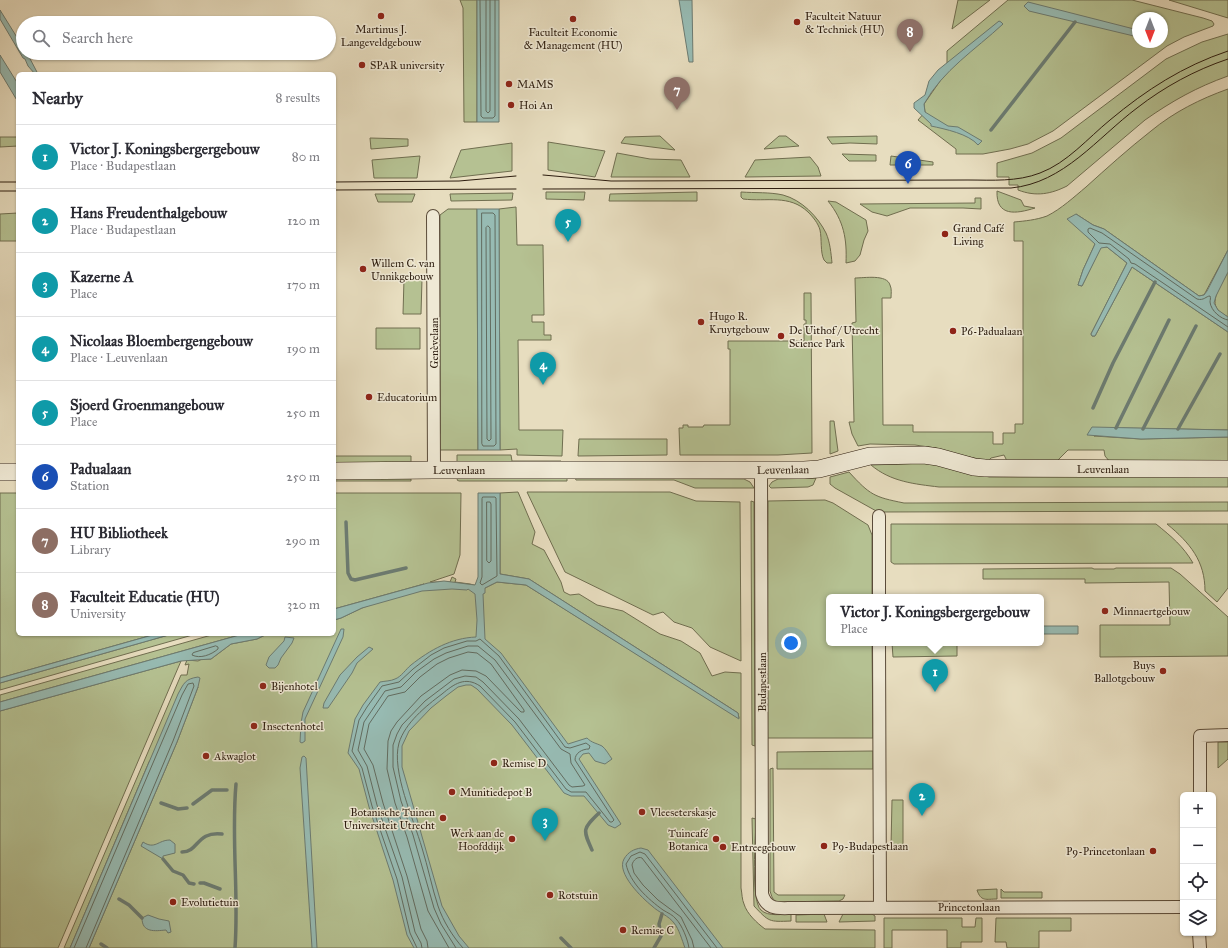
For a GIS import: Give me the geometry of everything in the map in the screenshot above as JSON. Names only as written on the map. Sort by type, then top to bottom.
[{"type":"main road","name":"Leuvenlaan","points":[[336,471],[819,469],[870,456],[924,455],[938,457],[974,467],[986,468],[1228,469]]},
{"type":"main road","points":[[0,472],[16,472]]},
{"type":"street","name":"Genèvelaan","points":[[434,216],[434,470]]},
{"type":"street","name":"Budapestlaan","points":[[761,470],[762,894]]},
{"type":"street","points":[[879,516],[879,594]]},
{"type":"street","points":[[879,646],[880,907]]},
{"type":"street","points":[[1200,792],[1200,736],[1228,735]]},
{"type":"street","name":"Princetonlaan","points":[[762,894],[764,902],[769,906],[775,907],[1180,907]]},
{"type":"street","points":[[1199,936],[1200,948]]},
{"type":"green space","points":[[460,0],[477,0],[477,122],[464,122],[463,8]]},
{"type":"green space","points":[[958,0],[990,0],[952,29]]},
{"type":"green space","points":[[1008,0],[1132,0],[1203,18],[1212,21],[1214,24],[1213,26],[1184,37],[1168,45],[1168,12],[1132,12],[1132,48],[1164,48],[1053,131],[1028,144],[983,154],[956,154],[956,149],[918,120],[925,112],[924,104],[947,71],[947,51]]},
{"type":"green space","points":[[1169,0],[1228,0],[1228,18]]},
{"type":"green space","points":[[1228,34],[1228,76],[1195,90],[1155,113],[1067,186],[1049,193],[1037,194],[1018,190],[1018,185],[1009,185],[1009,177],[997,177],[997,163],[1032,153],[1061,138],[1166,59],[1202,42]]},
{"type":"green space","points":[[1228,89],[1228,250],[1204,295],[1199,296],[1104,229],[1093,225],[1076,214],[1084,233],[1095,244],[1078,285],[1082,286],[1101,247],[1107,247],[1127,263],[1091,334],[1092,336],[1095,336],[1132,267],[1228,332],[1228,430],[1123,428],[1094,436],[1141,439],[1228,437],[1228,461],[1110,462],[1105,456],[1104,450],[1068,450],[1056,462],[1008,463],[1004,455],[991,458],[988,461],[936,448],[915,445],[870,444],[858,446],[852,434],[849,422],[854,422],[852,323],[856,322],[855,278],[869,277],[885,279],[891,288],[891,298],[882,298],[883,425],[913,425],[913,432],[993,432],[993,444],[1003,444],[1003,433],[1015,433],[1015,424],[1023,424],[1023,241],[1014,241],[1014,222],[1039,218],[1052,213],[1072,199],[1160,124],[1207,97]]},
{"type":"green space","points":[[660,136],[675,150],[621,143],[625,137]]},
{"type":"green space","points":[[779,136],[786,136],[799,146],[764,149]]},
{"type":"green space","points":[[877,136],[877,144],[832,144],[827,137]]},
{"type":"green space","points":[[0,137],[16,137],[16,146],[0,147]]},
{"type":"green space","points":[[370,138],[408,139],[408,146],[371,149]]},
{"type":"green space","points":[[548,142],[605,151],[595,177],[548,170]]},
{"type":"green space","points":[[512,143],[512,171],[450,178],[461,150]]},
{"type":"green space","points":[[617,153],[650,159],[681,160],[690,177],[611,177]]},
{"type":"green space","points":[[842,154],[876,155],[876,161],[849,161]]},
{"type":"green space","points":[[420,156],[417,178],[374,178],[372,160]]},
{"type":"green space","points":[[891,156],[933,162],[933,165],[890,165]]},
{"type":"green space","points":[[810,157],[818,167],[821,176],[745,177],[755,160]]},
{"type":"green space","points":[[997,191],[1021,200],[1024,206],[1035,208],[1021,212],[1008,212],[1000,205]]},
{"type":"green space","points":[[546,192],[585,192],[584,200],[546,199]]},
{"type":"green space","points":[[697,192],[697,201],[609,201],[610,194]]},
{"type":"green space","points":[[741,192],[783,195],[790,197],[803,205],[819,221],[826,233],[832,263],[827,263],[824,260],[818,225],[808,212],[801,206],[777,200],[743,199],[741,197]]},
{"type":"green space","points":[[513,193],[512,200],[451,201],[450,194]]},
{"type":"green space","points":[[375,194],[415,194],[412,202],[378,202]]},
{"type":"green space","points":[[975,198],[981,198],[981,209],[910,208],[887,216],[872,212],[860,204],[975,203]]},
{"type":"green space","points":[[828,201],[836,202],[866,220],[868,231],[860,255],[855,261],[846,263],[845,238],[841,223]]},
{"type":"green space","points":[[516,207],[517,245],[543,245],[544,315],[532,315],[532,322],[544,322],[544,335],[551,335],[551,340],[518,340],[519,430],[563,430],[562,456],[517,455],[517,449],[500,450],[499,209]]},
{"type":"green space","points":[[448,209],[477,209],[478,450],[438,450],[438,438],[440,433],[440,215]]},
{"type":"green space","points":[[16,213],[16,241],[0,241],[0,214]]},
{"type":"green space","points":[[1228,272],[1228,317],[1219,311],[1215,301],[1218,291]]},
{"type":"green space","points":[[404,279],[422,279],[421,314],[403,314]]},
{"type":"green space","points":[[804,293],[811,293],[812,453],[778,455],[680,455],[679,428],[683,428],[683,425],[688,425],[688,427],[703,427],[704,425],[730,425],[730,349],[728,349],[728,341],[804,341],[804,324],[806,324],[806,320],[804,320]]},
{"type":"green space","points":[[376,328],[420,328],[420,349],[376,349]]},
{"type":"green space","points":[[830,421],[834,421],[838,451],[830,454]]},
{"type":"green space","points":[[579,439],[667,439],[667,455],[578,456]]},
{"type":"green space","points":[[457,455],[511,455],[512,461],[561,461],[559,463],[457,462]]},
{"type":"green space","points":[[336,456],[411,456],[411,462],[336,465]]},
{"type":"green space","points":[[926,463],[942,465],[989,477],[1228,476],[1228,487],[939,487],[895,479],[871,465]]},
{"type":"green space","points":[[849,472],[862,486],[873,494],[879,497],[904,503],[1228,502],[1228,511],[878,512],[830,484],[830,477]]},
{"type":"green space","points":[[336,478],[411,479],[411,481],[336,481]]},
{"type":"green space","points":[[458,478],[567,478],[567,481],[459,481],[457,480]]},
{"type":"green space","points":[[575,478],[744,479],[750,482],[754,488],[695,488],[674,480],[576,480]]},
{"type":"green space","points":[[816,478],[813,485],[808,487],[771,488],[769,486],[772,482],[778,479]]},
{"type":"green space","name":"Botanische Tuinen Universiteit Utrecht","points":[[518,492],[535,532],[532,544],[544,550],[561,582],[564,592],[570,595],[579,594],[597,605],[623,611],[660,634],[681,641],[700,653],[712,676],[725,672],[741,673],[741,888],[745,908],[750,915],[765,929],[875,930],[875,948],[89,948],[177,742],[198,687],[149,762],[70,948],[64,948],[181,675],[187,675],[189,664],[185,665],[187,660],[198,661],[202,659],[211,659],[231,644],[257,639],[263,636],[336,636],[336,619],[424,584],[336,608],[336,493],[461,493],[460,555],[454,574],[430,582],[450,582],[452,577],[456,579],[455,582],[485,588],[497,582],[526,585],[739,718],[738,713],[529,579],[500,574],[500,493]]},
{"type":"green space","points":[[527,492],[670,492],[696,501],[740,502],[741,661],[710,647],[692,628],[674,622],[663,612],[653,615],[565,572]]},
{"type":"green space","points":[[0,493],[16,493],[16,636],[149,636],[0,678]]},
{"type":"green space","points":[[825,500],[833,503],[868,525],[872,535],[872,594],[826,594],[826,646],[872,646],[873,738],[767,738],[768,501]]},
{"type":"green space","points":[[751,501],[754,502],[755,746],[752,745]]},
{"type":"green space","points":[[891,524],[1156,524],[1177,542],[1193,563],[894,564],[891,562]]},
{"type":"green space","points":[[1167,524],[1228,524],[1228,588],[1217,602],[1205,591],[1202,571],[1195,553],[1183,538]]},
{"type":"green space","points":[[1171,568],[1180,574],[1228,617],[1228,656],[1100,657],[1100,625],[1170,625],[1169,582],[1085,583],[1085,579],[983,579],[983,569]]},
{"type":"green space","points":[[165,636],[189,636],[0,690],[0,683]]},
{"type":"green space","points":[[208,636],[236,636],[0,702],[0,695]]},
{"type":"green space","points":[[892,646],[957,646],[957,656],[893,657]]},
{"type":"green space","points":[[181,661],[58,948],[0,948],[0,711]]},
{"type":"green space","points":[[1218,742],[1228,742],[1228,759],[1218,768]]},
{"type":"green space","points":[[873,751],[873,769],[777,769],[777,752]]},
{"type":"green space","points":[[773,768],[774,892],[778,895],[845,895],[843,899],[839,901],[778,902],[772,898],[770,891],[770,769]]},
{"type":"green space","points":[[892,800],[903,800],[903,847],[891,847]]},
{"type":"green space","points":[[752,818],[756,819],[755,881],[758,904],[761,910],[767,914],[791,914],[791,921],[770,920],[754,906]]},
{"type":"green space","points":[[997,889],[997,899],[984,899],[980,896],[977,890]]},
{"type":"green space","points":[[1001,889],[1004,892],[1042,892],[1042,898],[1001,898]]},
{"type":"green space","points":[[824,914],[827,922],[796,922],[796,915]]},
{"type":"green space","points":[[843,914],[872,914],[875,916],[875,921],[839,922]]},
{"type":"green space","points":[[884,918],[962,918],[962,927],[975,927],[976,918],[982,918],[982,942],[961,942],[961,948],[947,948],[947,930],[892,930],[892,948],[884,948]]},
{"type":"green space","points":[[996,918],[1071,918],[1071,931],[1039,931],[1039,948],[1007,948],[1006,942],[995,942]]},
{"type":"water","points":[[477,0],[499,0],[499,122],[477,122]]},
{"type":"water","points":[[679,0],[692,0],[693,62],[689,62]]},
{"type":"water","points":[[1028,2],[1132,28],[1132,36],[1029,11],[1024,6]]},
{"type":"water","points":[[0,10],[16,36],[16,46],[0,19]]},
{"type":"water","points":[[999,21],[1003,24],[960,61],[940,81],[924,104],[925,112],[948,126],[958,127],[982,141],[978,145],[963,135],[950,130],[931,126],[931,124],[914,108],[914,103],[925,95],[929,81],[938,70]]},
{"type":"water","points":[[0,55],[16,81],[16,99],[0,72]]},
{"type":"water","points":[[25,60],[31,60],[37,72],[33,72]]},
{"type":"water","points":[[477,209],[499,209],[500,450],[478,450]]},
{"type":"water","points":[[1076,214],[1093,225],[1104,229],[1199,296],[1204,295],[1207,291],[1228,250],[1228,272],[1214,303],[1218,310],[1228,317],[1228,332],[1132,267],[1095,336],[1092,336],[1091,334],[1127,263],[1107,247],[1101,248],[1082,286],[1078,285],[1095,244],[1067,219]]},
{"type":"water","points":[[1092,427],[1228,430],[1228,437],[1141,439],[1087,435]]},
{"type":"water","points":[[478,493],[500,493],[500,574],[529,579],[738,713],[739,719],[526,585],[497,582],[485,588],[485,593],[483,594],[485,639],[501,653],[568,744],[587,738],[602,746],[606,750],[612,759],[605,764],[595,761],[589,753],[583,754],[579,759],[621,824],[615,828],[608,825],[584,796],[571,796],[564,793],[512,725],[477,689],[471,685],[458,687],[431,708],[409,731],[402,746],[402,767],[442,906],[459,936],[469,948],[414,948],[407,935],[393,880],[369,807],[359,769],[348,753],[355,719],[363,705],[380,682],[397,678],[418,660],[449,642],[476,637],[477,620],[475,594],[468,589],[422,591],[362,608],[336,619],[336,608],[428,583],[444,581],[475,585],[478,577]]},
{"type":"water","points":[[1044,626],[1078,626],[1078,634],[1044,634]]},
{"type":"water","points":[[341,629],[344,629],[343,637],[305,719],[305,741],[302,743],[300,742],[303,712]]},
{"type":"water","points":[[149,636],[165,636],[0,683],[0,678]]},
{"type":"water","points":[[236,636],[263,636],[257,639],[231,644],[211,659],[181,661],[0,711],[0,702]]},
{"type":"water","points":[[285,637],[294,638],[278,665],[275,668],[269,668],[266,665],[269,657],[284,641]]},
{"type":"water","points":[[369,647],[373,649],[357,663],[352,673],[328,708],[323,708],[324,703],[340,675]]},
{"type":"water","points":[[198,677],[200,678],[198,687],[177,742],[89,948],[70,948],[178,694],[185,682]]},
{"type":"water","points":[[304,756],[306,758],[317,948],[312,948],[300,768],[302,757]]},
{"type":"water","points":[[170,840],[175,844],[175,853],[163,856],[163,859],[141,846],[143,842],[154,845],[162,841]]},
{"type":"water","points":[[641,848],[648,850],[723,948],[685,948],[676,925],[669,918],[654,908],[631,885],[622,865],[627,854]]},
{"type":"water","points":[[148,915],[169,921],[171,932],[168,933],[166,930],[154,931],[147,929],[144,926],[142,918]]},
{"type":"waterway","points":[[991,130],[1075,22]]},
{"type":"waterway","points":[[1093,408],[1113,363],[1155,282]]},
{"type":"waterway","points":[[1116,428],[1169,320]]},
{"type":"waterway","points":[[1143,429],[1196,326]]},
{"type":"waterway","points":[[1178,429],[1220,354]]},
{"type":"waterway","points":[[346,522],[348,573],[351,579],[355,580],[406,568]]},
{"type":"waterway","points":[[235,948],[236,907],[234,825],[236,784]]},
{"type":"waterway","points":[[193,804],[212,790],[227,790]]},
{"type":"waterway","points":[[161,803],[178,809],[187,808]]},
{"type":"waterway","points":[[592,850],[587,838],[586,830],[589,823],[599,813]]},
{"type":"waterway","points":[[182,852],[192,849],[202,838],[214,834],[222,834]]},
{"type":"waterway","points":[[163,859],[173,871],[183,875],[189,883],[194,884]]},
{"type":"waterway","points":[[200,883],[220,889]]},
{"type":"waterway","points":[[119,899],[129,905],[142,918]]},
{"type":"waterway","points":[[654,948],[661,936],[659,924],[662,914]]},
{"type":"waterway","points":[[561,938],[571,948]]},
{"type":"waterway","points":[[101,944],[107,948]]},
{"type":"tram line","points":[[543,175],[611,181],[995,180],[1022,178],[1050,169],[1068,157],[1102,127],[1151,89],[1196,64],[1228,51]]},
{"type":"tram line","points":[[543,189],[1011,188],[1030,184],[1047,178],[1064,168],[1094,145],[1137,108],[1158,93],[1192,74],[1228,59]]},
{"type":"tram line","points":[[336,182],[459,181],[516,176]]},
{"type":"tram line","points":[[0,182],[16,182]]},
{"type":"tram line","points":[[336,190],[516,189]]},
{"type":"tram line","points":[[0,191],[16,191]]},
{"type":"place","name":"Martinus J. Langeveldgebouw","points":[[381,16]]},
{"type":"place","name":"Faculteit Economie & Management (HU)","points":[[573,19]]},
{"type":"place","name":"Faculteit Natuur & Techniek (HU)","points":[[797,22]]},
{"type":"place","name":"Faculteit Educatie (HU)","points":[[910,52]]},
{"type":"place","name":"SPAR university","points":[[362,65]]},
{"type":"place","name":"MAMS","points":[[509,84]]},
{"type":"place","name":"Hoi An","points":[[511,105]]},
{"type":"place","name":"HU Bibliotheek","points":[[677,110]]},
{"type":"place","name":"Padualaan","points":[[908,184]]},
{"type":"place","name":"Grand Café Living","points":[[945,234]]},
{"type":"place","name":"Sjoerd Groenmangebouw","points":[[568,242]]},
{"type":"place","name":"Willem C. van Unnikgebouw","points":[[363,269]]},
{"type":"place","name":"Hugo R. Kruytgebouw","points":[[701,322]]},
{"type":"place","name":"P6-Padualaan","points":[[953,331]]},
{"type":"place","name":"De Uithof / Utrecht Science Park","points":[[781,336]]},
{"type":"place","name":"Nicolaas Bloembergengebouw","points":[[543,385]]},
{"type":"place","name":"Educatorium","points":[[369,397]]},
{"type":"place","name":"Minnaertgebouw","points":[[1105,611]]},
{"type":"place","name":"Buys Ballotgebouw","points":[[1163,671]]},
{"type":"place","name":"Bijenhotel","points":[[263,686]]},
{"type":"place","name":"Victor J. Koningsbergergebouw","points":[[935,692]]},
{"type":"place","name":"Insectenhotel","points":[[254,726]]},
{"type":"place","name":"Akwaglot","points":[[206,756]]},
{"type":"place","name":"Remise D","points":[[494,763]]},
{"type":"place","name":"Munitiedepot B","points":[[452,792]]},
{"type":"place","name":"Vleeseterskasje","points":[[642,812]]},
{"type":"place","name":"Hans Freudenthalgebouw","points":[[922,816]]},
{"type":"place","name":"Botanische Tuinen Universiteit Utrecht","points":[[443,818]]},
{"type":"place","name":"Werk aan de Hoofddijk","points":[[512,839]]},
{"type":"place","name":"Tuincafé Botanica","points":[[716,839]]},
{"type":"place","name":"Kazerne A","points":[[545,841]]},
{"type":"place","name":"P9-Budapestlaan","points":[[824,846]]},
{"type":"place","name":"Entreegebouw","points":[[723,847]]},
{"type":"place","name":"P9-Princetonlaan","points":[[1153,851]]},
{"type":"place","name":"Rotstuin","points":[[550,895]]},
{"type":"place","name":"Evolutietuin","points":[[173,902]]},
{"type":"place","name":"Remise C","points":[[623,930]]}]
